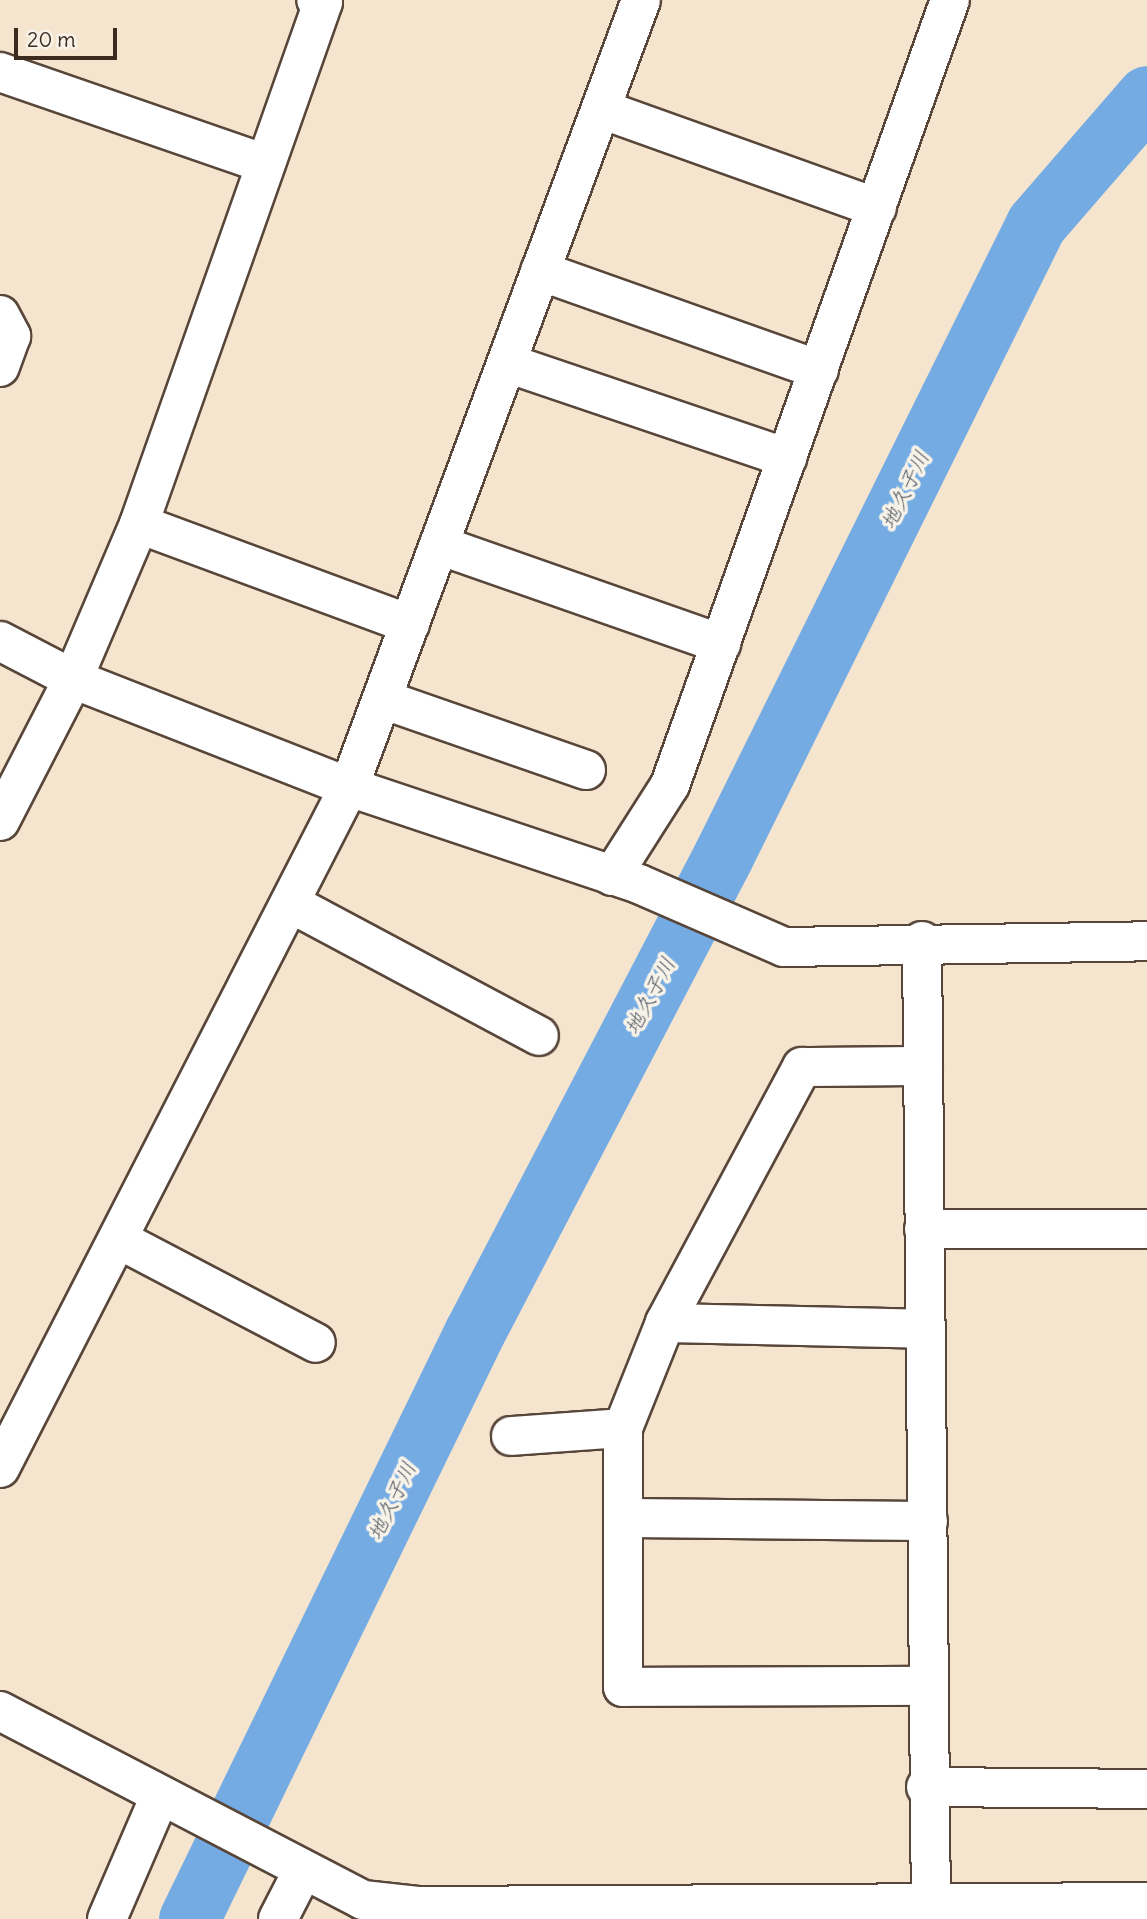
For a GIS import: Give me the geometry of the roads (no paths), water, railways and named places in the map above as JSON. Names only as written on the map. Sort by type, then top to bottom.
[{"type":"street","points":[[0,1468],[120,1240],[349,787],[641,0]]},
{"type":"street","points":[[626,880],[670,785],[950,0]]},
{"type":"street","points":[[0,821],[73,679],[139,524],[321,1]]},
{"type":"street","points":[[0,72],[266,164]]},
{"type":"street","points":[[601,109],[877,208]]},
{"type":"street","points":[[540,271],[819,370]]},
{"type":"street","points":[[0,315],[11,336],[0,367]]},
{"type":"street","points":[[507,363],[787,458]]},
{"type":"street","points":[[139,524],[410,624]]},
{"type":"street","points":[[439,545],[721,644]]},
{"type":"street","points":[[0,641],[73,679],[349,787],[626,880],[784,947],[922,941],[1147,941]]},
{"type":"street","points":[[382,699],[586,771]]},
{"type":"street","points":[[290,903],[539,1036]]},
{"type":"street","points":[[922,941],[928,1521],[926,1787],[931,1912]]},
{"type":"street","points":[[923,1066],[802,1067],[665,1323],[623,1428],[625,1518],[622,1687],[928,1686]]},
{"type":"street","points":[[924,1229],[1147,1229]]},
{"type":"street","points":[[120,1240],[316,1343]]},
{"type":"street","points":[[665,1323],[926,1329]]},
{"type":"street","points":[[511,1436],[623,1428]]},
{"type":"street","points":[[625,1518],[928,1521]]},
{"type":"street","points":[[0,1711],[294,1867],[363,1900],[418,1912],[931,1912],[1147,1902]]},
{"type":"street","points":[[926,1787],[1147,1789]]},
{"type":"street","points":[[107,1919],[168,1800]]},
{"type":"street","points":[[278,1919],[294,1867]]},
{"type":"waterway","name":"地久子川","points":[[189,1919],[474,1333],[723,856],[1036,224],[1147,96]]}]
